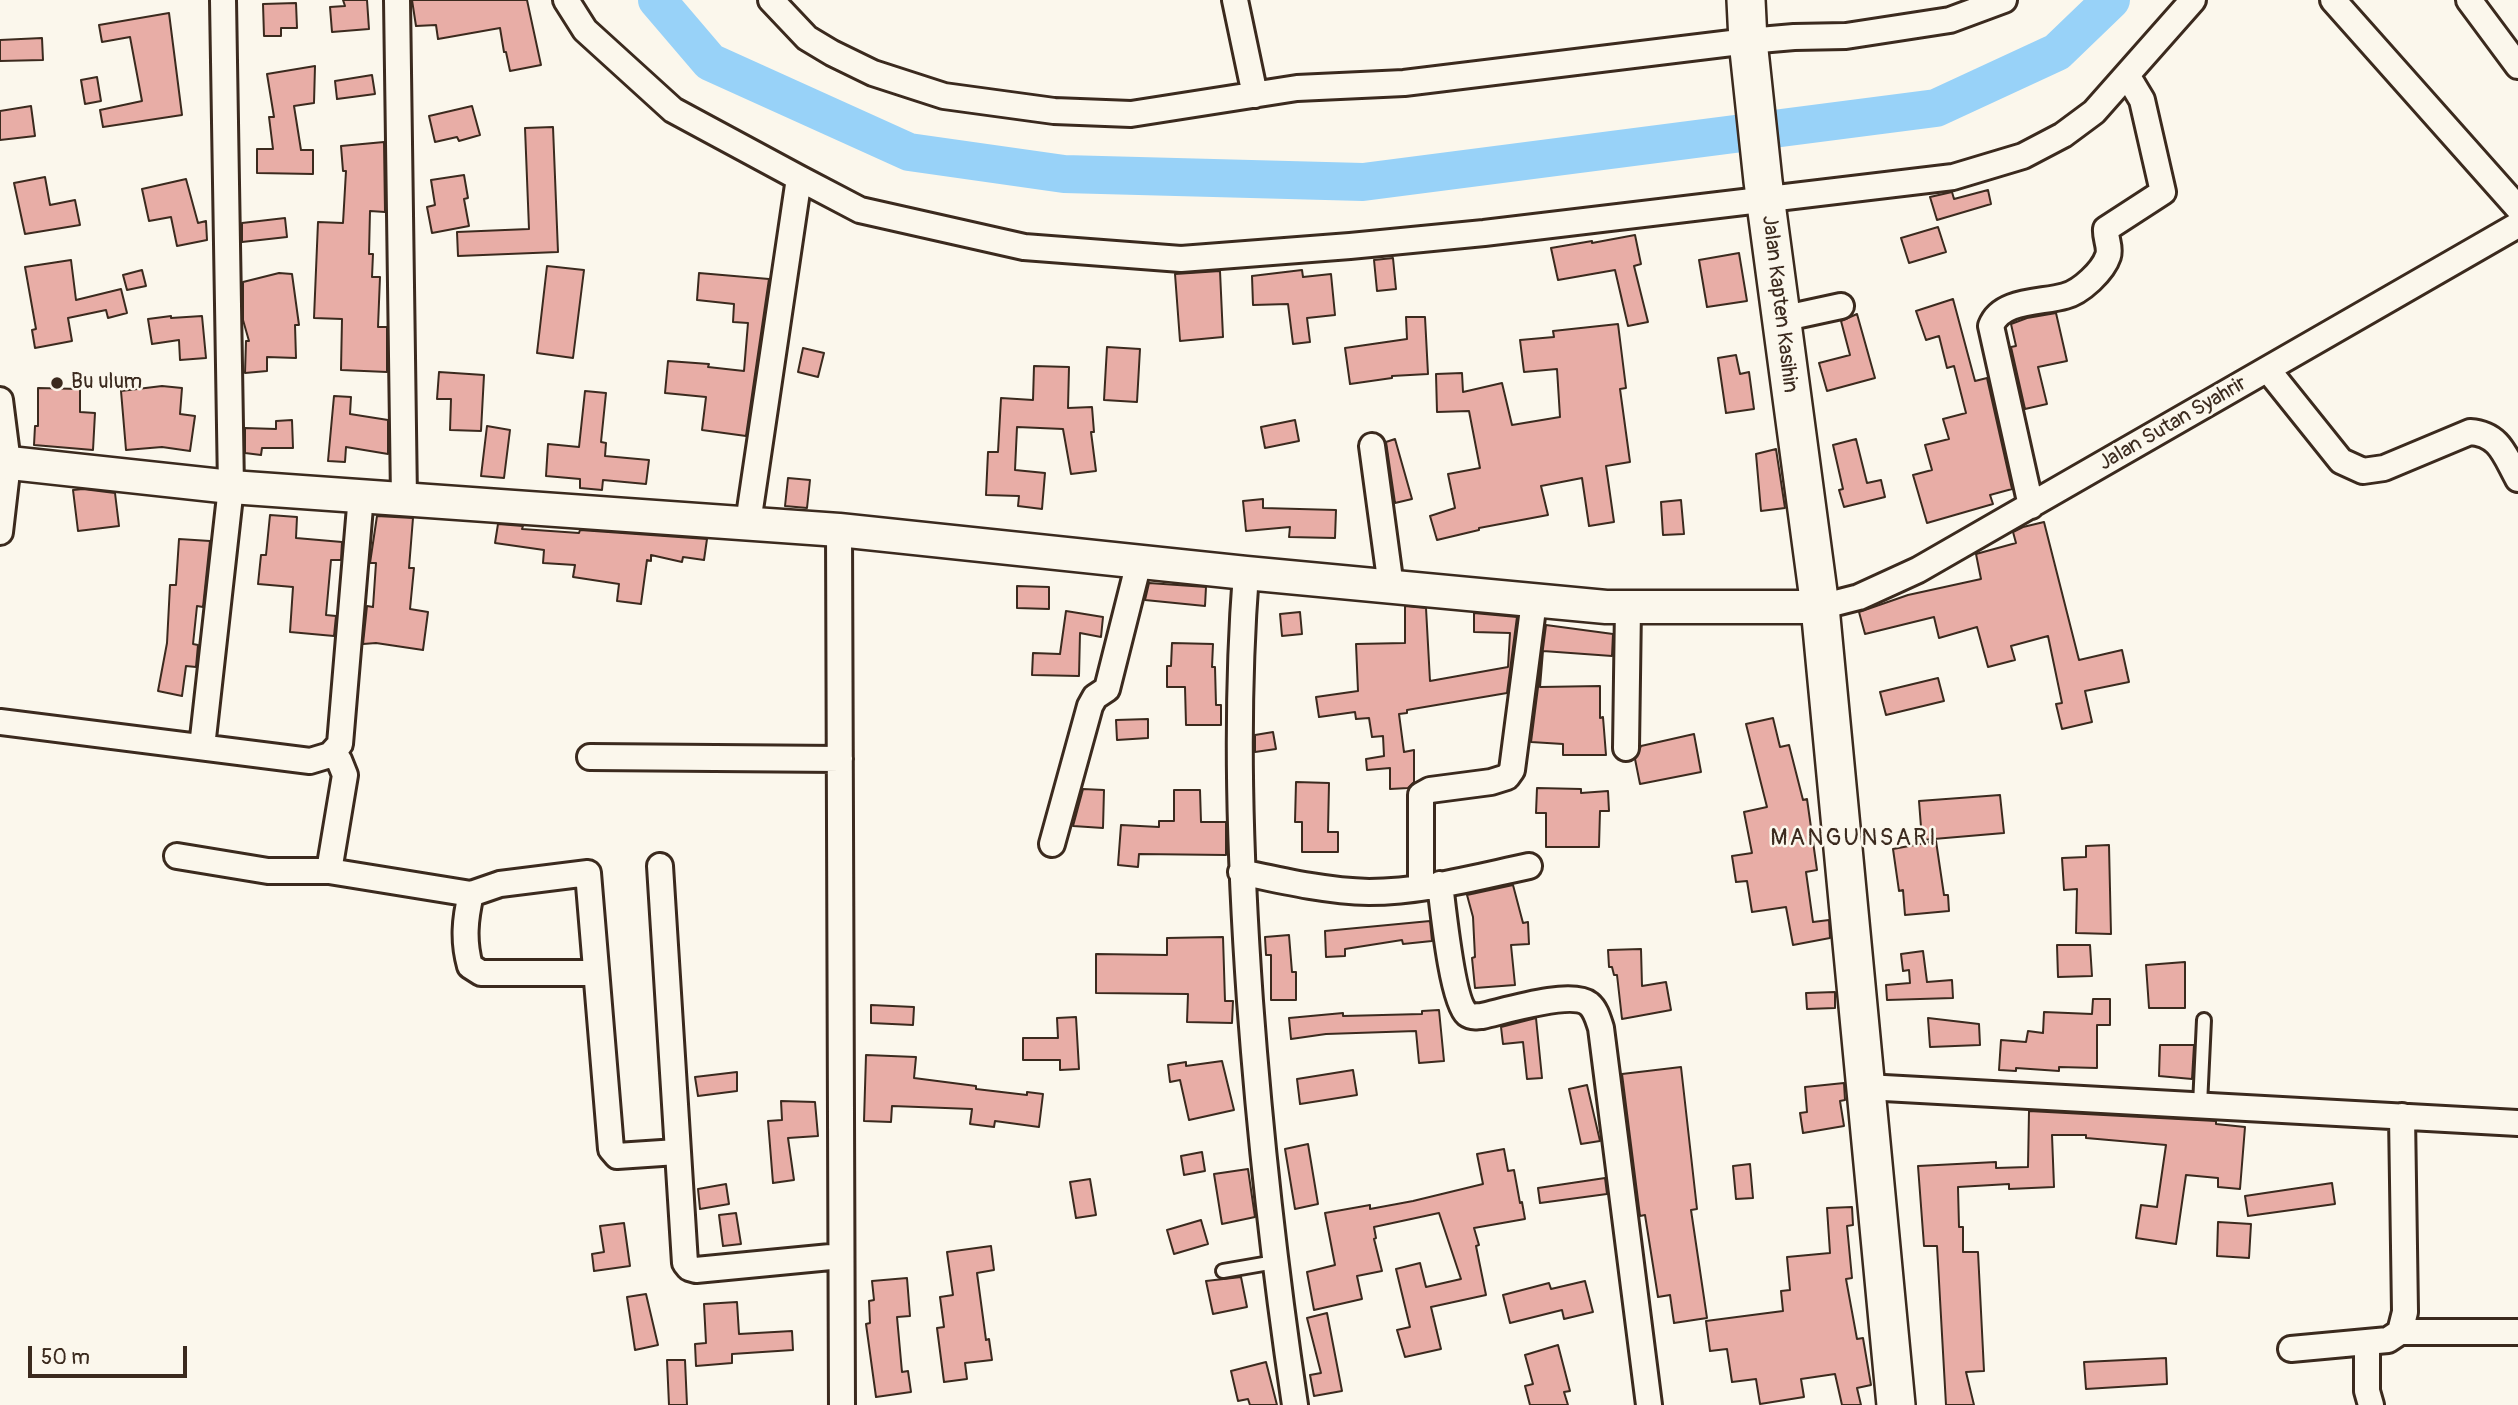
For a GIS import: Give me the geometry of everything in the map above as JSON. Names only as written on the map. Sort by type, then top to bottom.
[{"type":"main road","name":"Jalan Kapten Kasihin","points":[[1746,0],[1748,45],[1764,190],[1819,607],[1896,1405]]},
{"type":"street","points":[[202,747],[231,487],[223,0]]},
{"type":"street","points":[[397,0],[404,498]]},
{"type":"street","points":[[566,0],[585,30],[673,110],[860,210],[1024,247],[1181,259],[1484,233],[1764,190],[1953,177],[2023,156],[2063,135],[2094,112],[2193,0]]},
{"type":"street","points":[[771,0],[807,37],[832,54],[873,73],[944,96],[1054,111],[1131,114],[1297,88],[1404,83],[1748,45],[1794,37],[1846,36],[1950,20],[2004,0]]},
{"type":"street","points":[[1235,0],[1255,95]]},
{"type":"street","points":[[2333,0],[2518,208]]},
{"type":"street","points":[[2469,0],[2518,66]]},
{"type":"street","points":[[2031,506],[1991,326],[1993,320],[2007,308],[2069,296],[2101,271],[2109,251],[2106,229],[2163,192],[2142,100],[2127,75]]},
{"type":"street","points":[[748,523],[799,178]]},
{"type":"street","name":"Jalan Sutan Syahrir","points":[[1819,607],[1859,597],[1918,570],[2518,225]]},
{"type":"street","points":[[1781,319],[1841,306]]},
{"type":"street","points":[[2268,370],[2341,461],[2363,471],[2384,468],[2470,432],[2485,433],[2498,443],[2518,480]]},
{"type":"street","points":[[0,400],[4,463],[0,532]]},
{"type":"street","points":[[1372,446],[1391,587]]},
{"type":"street","points":[[4,463],[231,487],[839,530],[1534,601],[1628,607],[1819,607]]},
{"type":"street","points":[[0,722],[310,761],[330,755],[340,744],[361,495]]},
{"type":"street","points":[[839,530],[842,1405]]},
{"type":"street","points":[[1052,845],[1090,706],[1095,696],[1107,689],[1139,562]]},
{"type":"street","points":[[1246,573],[1240,642],[1241,872],[1256,1079],[1295,1405]]},
{"type":"street","points":[[1534,601],[1512,770],[1501,780],[1430,790],[1421,795],[1431,886],[1457,994],[1465,1013],[1472,1017],[1482,1016],[1567,998],[1587,1001],[1595,1010],[1601,1028],[1649,1405]]},
{"type":"street","points":[[1626,748],[1628,607]]},
{"type":"street","points":[[329,872],[345,775],[339,760],[330,755]]},
{"type":"street","points":[[590,758],[840,759]]},
{"type":"street","points":[[177,856],[268,870],[329,872],[471,894],[500,884],[588,873],[611,1149],[617,1156],[677,1152]]},
{"type":"street","points":[[660,866],[682,1255],[689,1268],[696,1270],[841,1256]]},
{"type":"street","points":[[1241,872],[1307,886],[1370,892],[1431,886],[1529,866]]},
{"type":"street","points":[[471,894],[466,916],[465,948],[470,966],[481,973],[596,974]]},
{"type":"street","points":[[1866,1087],[2518,1123]]},
{"type":"street","points":[[2400,1332],[2405,1312],[2402,1115]]},
{"type":"street","points":[[2291,1349],[2388,1340],[2400,1332],[2518,1332]]},
{"type":"street","points":[[2368,1342],[2367,1391],[2371,1405]]},
{"type":"lane","points":[[2200,1105],[2204,1020]]},
{"type":"lane","points":[[1223,1271],[1276,1262]]},
{"type":"building","points":[[343,0],[367,0],[369,29],[332,32],[330,7],[345,6]]},
{"type":"building","points":[[412,0],[527,0],[541,65],[510,71],[500,28],[438,39],[436,25],[416,26]]},
{"type":"building","points":[[296,3],[297,28],[281,28],[281,36],[264,36],[263,4]]},
{"type":"building","points":[[169,13],[182,115],[103,127],[100,110],[142,101],[130,37],[102,42],[99,25]]},
{"type":"building","points":[[42,38],[43,60],[0,61],[0,40]]},
{"type":"building","points":[[315,66],[314,103],[294,106],[301,150],[313,150],[313,174],[257,173],[257,149],[273,149],[269,117],[274,117],[267,74]]},
{"type":"building","points":[[372,75],[375,94],[337,99],[335,81]]},
{"type":"building","points":[[97,77],[101,101],[85,104],[81,80]]},
{"type":"building","points":[[31,106],[35,136],[0,140],[0,111]]},
{"type":"building","points":[[472,106],[480,135],[459,141],[457,137],[435,142],[429,116]]},
{"type":"building","points":[[553,127],[558,252],[458,256],[457,232],[529,229],[525,128]]},
{"type":"building","points":[[384,142],[385,212],[370,211],[369,254],[373,254],[372,277],[380,277],[378,327],[387,327],[387,372],[341,370],[342,319],[314,318],[318,222],[343,223],[346,171],[343,171],[341,146]]},
{"type":"building","points":[[464,175],[468,198],[464,199],[469,226],[432,233],[427,207],[435,205],[431,180]]},
{"type":"building","points":[[45,177],[50,205],[75,200],[80,225],[25,234],[14,183]]},
{"type":"building","points":[[186,179],[198,223],[206,221],[207,240],[177,246],[171,217],[149,221],[142,189]]},
{"type":"building","points":[[1988,190],[1991,204],[1937,220],[1930,197],[1952,192],[1954,199]]},
{"type":"building","points":[[285,218],[287,237],[242,242],[242,223]]},
{"type":"building","points":[[1938,227],[1946,252],[1909,263],[1901,238]]},
{"type":"building","points":[[1635,235],[1641,264],[1634,266],[1648,322],[1628,326],[1615,270],[1558,280],[1551,248]]},
{"type":"building","points":[[1739,253],[1747,301],[1707,307],[1699,260]]},
{"type":"building","points":[[1393,258],[1396,289],[1377,291],[1374,260]]},
{"type":"building","points":[[71,260],[76,300],[121,289],[127,313],[108,318],[106,310],[68,318],[72,341],[35,348],[32,330],[36,329],[25,267]]},
{"type":"building","points":[[547,266],[584,270],[573,358],[537,353]]},
{"type":"building","points":[[142,270],[146,286],[127,290],[123,275]]},
{"type":"building","points":[[1302,270],[1303,277],[1331,274],[1335,315],[1307,318],[1310,342],[1293,344],[1288,304],[1253,305],[1252,276]]},
{"type":"building","points":[[1220,271],[1223,337],[1180,341],[1175,274]]},
{"type":"building","points":[[279,273],[292,274],[299,325],[295,325],[296,358],[267,357],[267,371],[245,373],[246,341],[249,341],[243,320],[243,282]]},
{"type":"building","points":[[699,273],[769,279],[746,436],[702,430],[706,397],[665,393],[668,361],[709,364],[708,367],[744,371],[748,323],[733,322],[734,304],[697,300]]},
{"type":"building","points":[[1953,299],[1975,381],[1987,378],[2012,489],[1990,495],[1993,504],[1927,523],[1913,475],[1932,470],[1925,445],[1949,439],[1943,419],[1966,413],[1954,366],[1947,368],[1939,336],[1926,340],[1916,311]]},
{"type":"building","points":[[2056,313],[2067,361],[2038,367],[2047,404],[2025,409],[2011,347],[2016,346],[2011,324]]},
{"type":"building","points":[[1857,314],[1875,378],[1827,391],[1819,363],[1850,355],[1841,321]]},
{"type":"building","points":[[202,316],[206,358],[180,360],[179,340],[152,344],[148,319]]},
{"type":"building","points":[[1406,317],[1425,317],[1428,374],[1392,376],[1350,384],[1345,348],[1407,339]]},
{"type":"building","points":[[1618,324],[1626,388],[1620,389],[1630,462],[1606,466],[1614,522],[1589,526],[1582,478],[1541,486],[1548,515],[1479,528],[1437,540],[1430,516],[1455,508],[1448,474],[1480,468],[1469,411],[1437,412],[1436,374],[1462,373],[1463,392],[1502,383],[1512,425],[1560,417],[1557,369],[1524,372],[1520,340],[1554,337],[1553,331]]},
{"type":"building","points":[[1107,347],[1140,349],[1137,402],[1104,400]]},
{"type":"building","points":[[803,348],[824,353],[818,377],[798,372]]},
{"type":"building","points":[[1736,355],[1740,374],[1749,372],[1754,409],[1726,413],[1718,358]]},
{"type":"building","points":[[1034,366],[1069,367],[1068,408],[1092,407],[1094,432],[1091,432],[1096,471],[1071,474],[1063,429],[1017,427],[1015,470],[1045,473],[1042,509],[1018,506],[1019,496],[986,495],[988,452],[998,452],[1001,398],[1033,400]]},
{"type":"building","points":[[439,372],[484,375],[481,431],[450,430],[451,399],[437,399]]},
{"type":"building","points":[[162,386],[182,388],[180,414],[195,416],[190,451],[162,447],[126,450],[121,391]]},
{"type":"building","points":[[38,388],[80,389],[80,412],[95,413],[93,450],[34,445],[35,426],[38,426]]},
{"type":"building","points":[[585,391],[606,393],[601,442],[606,443],[605,456],[649,460],[646,484],[603,480],[602,490],[580,488],[580,479],[546,476],[548,444],[579,447]]},
{"type":"building","points":[[334,396],[351,397],[350,414],[388,420],[388,454],[346,447],[345,462],[328,461]]},
{"type":"building","points":[[292,420],[293,448],[262,448],[261,455],[245,453],[245,428],[276,429],[276,421]]},
{"type":"building","points":[[1295,420],[1299,441],[1265,448],[1261,427]]},
{"type":"building","points":[[487,426],[510,430],[504,478],[481,476]]},
{"type":"building","points":[[1395,439],[1412,499],[1395,503],[1386,442]]},
{"type":"building","points":[[1856,439],[1867,483],[1881,480],[1885,497],[1844,507],[1839,490],[1843,489],[1833,445]]},
{"type":"building","points":[[1776,449],[1785,508],[1761,511],[1756,454]]},
{"type":"building","points":[[788,478],[810,480],[807,508],[785,506]]},
{"type":"building","points":[[73,490],[115,493],[119,526],[78,531]]},
{"type":"building","points":[[1263,499],[1263,508],[1336,510],[1335,538],[1289,537],[1290,527],[1246,531],[1243,501]]},
{"type":"building","points":[[1681,500],[1684,534],[1663,535],[1661,502]]},
{"type":"building","points":[[270,515],[297,517],[296,538],[342,542],[341,560],[331,560],[326,615],[336,616],[334,636],[290,632],[293,587],[258,584],[261,555],[266,555]]},
{"type":"building","points":[[377,516],[413,518],[409,568],[414,568],[410,609],[428,612],[423,650],[376,643],[363,644],[367,606],[373,607],[376,563],[370,563]]},
{"type":"building","points":[[2044,522],[2079,660],[2122,650],[2129,682],[2085,691],[2092,722],[2062,729],[2056,704],[2062,703],[2048,636],[2011,646],[2015,660],[1988,667],[1977,627],[1939,638],[1934,617],[1865,634],[1859,612],[1908,595],[1981,579],[1976,554],[2016,543],[2013,532]]},
{"type":"building","points":[[498,524],[523,526],[522,529],[579,533],[580,530],[707,539],[704,560],[683,557],[682,562],[651,555],[651,561],[647,560],[641,604],[617,601],[619,584],[573,577],[575,565],[543,563],[544,550],[495,543]]},
{"type":"building","points":[[179,539],[210,541],[203,607],[197,606],[193,644],[198,645],[196,667],[186,666],[182,696],[158,691],[167,643],[170,585],[176,585]]},
{"type":"building","points":[[1149,583],[1206,587],[1205,606],[1145,600]]},
{"type":"building","points":[[1017,586],[1049,587],[1049,609],[1017,608]]},
{"type":"building","points":[[1405,606],[1426,608],[1430,681],[1508,667],[1510,633],[1474,632],[1474,613],[1517,617],[1507,693],[1407,710],[1407,713],[1399,714],[1404,752],[1414,750],[1414,782],[1408,788],[1390,789],[1390,768],[1367,770],[1366,759],[1384,756],[1383,736],[1372,737],[1369,718],[1356,719],[1355,712],[1319,717],[1316,697],[1358,691],[1356,644],[1405,643]]},
{"type":"building","points":[[1066,611],[1103,617],[1101,637],[1080,633],[1079,676],[1032,675],[1033,653],[1060,654]]},
{"type":"building","points":[[1300,612],[1302,634],[1282,636],[1280,614]]},
{"type":"building","points":[[1546,625],[1613,634],[1612,656],[1543,651],[1540,687],[1600,686],[1600,718],[1603,717],[1606,755],[1563,755],[1563,744],[1531,742]]},
{"type":"building","points":[[1172,643],[1213,644],[1212,667],[1215,667],[1216,705],[1221,705],[1221,725],[1186,725],[1185,687],[1167,687],[1167,666],[1171,666]]},
{"type":"building","points":[[1938,678],[1944,701],[1886,715],[1880,692]]},
{"type":"building","points":[[1773,718],[1780,747],[1789,745],[1803,800],[1807,799],[1817,870],[1806,872],[1813,922],[1829,920],[1830,938],[1793,945],[1786,907],[1752,912],[1747,881],[1736,882],[1732,856],[1752,853],[1744,812],[1767,807],[1746,724]]},
{"type":"building","points":[[1148,719],[1148,738],[1117,740],[1116,720]]},
{"type":"building","points":[[1273,732],[1276,749],[1255,752],[1255,735]]},
{"type":"building","points":[[1694,734],[1701,772],[1640,784],[1635,759],[1641,746]]},
{"type":"building","points":[[1296,782],[1329,783],[1328,832],[1338,832],[1338,852],[1302,852],[1302,822],[1295,822]]},
{"type":"building","points":[[1537,788],[1581,789],[1581,793],[1608,791],[1609,811],[1600,811],[1599,847],[1546,847],[1546,813],[1536,813]]},
{"type":"building","points":[[1083,789],[1104,790],[1103,828],[1073,826]]},
{"type":"building","points":[[1174,790],[1200,790],[1201,822],[1226,822],[1226,855],[1139,854],[1138,867],[1118,865],[1121,825],[1159,827],[1159,821],[1174,821]]},
{"type":"building","points":[[2000,795],[2004,833],[1922,840],[1919,801]]},
{"type":"building","points":[[1936,841],[1949,911],[1905,915],[1903,890],[1899,891],[1893,849]]},
{"type":"building","points":[[2109,845],[2111,934],[2076,933],[2077,889],[2064,890],[2062,858],[2086,857],[2086,846]]},
{"type":"building","points":[[1513,885],[1523,923],[1528,922],[1529,944],[1511,945],[1515,985],[1475,988],[1472,958],[1475,957],[1473,917],[1467,895]]},
{"type":"building","points":[[1430,921],[1432,941],[1403,944],[1402,940],[1345,949],[1345,956],[1326,957],[1325,931]]},
{"type":"building","points":[[1289,935],[1292,972],[1296,972],[1296,1000],[1271,1000],[1271,955],[1266,955],[1265,937]]},
{"type":"building","points":[[1223,937],[1225,1001],[1233,1001],[1232,1023],[1187,1022],[1188,994],[1096,993],[1096,954],[1167,955],[1167,938]]},
{"type":"building","points":[[2057,945],[2090,945],[2092,976],[2058,977]]},
{"type":"building","points":[[1641,949],[1642,986],[1666,982],[1671,1010],[1622,1019],[1617,975],[1614,975],[1612,967],[1609,967],[1608,950]]},
{"type":"building","points":[[1923,951],[1927,982],[1952,980],[1953,998],[1887,1000],[1886,985],[1910,983],[1909,970],[1903,971],[1901,954]]},
{"type":"building","points":[[2185,962],[2185,1008],[2149,1008],[2146,965]]},
{"type":"building","points":[[1835,992],[1835,1008],[1807,1009],[1806,993]]},
{"type":"building","points":[[2093,999],[2110,999],[2110,1025],[2097,1025],[2097,1068],[2059,1067],[2059,1071],[2016,1068],[2016,1071],[1999,1070],[2001,1040],[2026,1042],[2028,1031],[2043,1033],[2044,1012],[2092,1014]]},
{"type":"building","points":[[871,1005],[914,1007],[913,1025],[871,1023]]},
{"type":"building","points":[[1439,1010],[1444,1061],[1419,1063],[1416,1031],[1326,1034],[1291,1039],[1289,1018],[1343,1013],[1343,1016],[1422,1014],[1422,1011]]},
{"type":"building","points":[[1076,1017],[1079,1069],[1060,1070],[1060,1060],[1023,1060],[1023,1038],[1058,1038],[1057,1018]]},
{"type":"building","points":[[1536,1018],[1542,1078],[1527,1079],[1523,1042],[1503,1044],[1501,1027]]},
{"type":"building","points":[[1928,1018],[1979,1024],[1980,1045],[1930,1047]]},
{"type":"building","points":[[2160,1045],[2194,1045],[2192,1079],[2159,1076]]},
{"type":"building","points":[[866,1055],[916,1057],[914,1078],[976,1086],[976,1089],[1027,1095],[1027,1092],[1043,1094],[1039,1127],[995,1121],[994,1127],[970,1124],[972,1109],[892,1106],[891,1122],[864,1121]]},
{"type":"building","points":[[1222,1061],[1234,1110],[1189,1120],[1180,1080],[1170,1082],[1168,1065],[1186,1062],[1186,1066]]},
{"type":"building","points":[[1681,1067],[1697,1209],[1691,1210],[1707,1318],[1674,1323],[1670,1295],[1658,1297],[1645,1215],[1640,1216],[1622,1074]]},
{"type":"building","points":[[1353,1070],[1357,1095],[1300,1104],[1297,1079]]},
{"type":"building","points":[[737,1072],[737,1091],[698,1096],[695,1077]]},
{"type":"building","points":[[1844,1083],[1845,1100],[1840,1101],[1844,1126],[1803,1133],[1800,1113],[1807,1112],[1805,1087]]},
{"type":"building","points":[[1587,1085],[1600,1141],[1581,1144],[1569,1089]]},
{"type":"building","points":[[781,1101],[815,1102],[818,1136],[788,1138],[794,1180],[773,1183],[768,1121],[782,1120]]},
{"type":"building","points":[[2029,1111],[2216,1121],[2216,1124],[2245,1127],[2240,1189],[2218,1187],[2218,1178],[2186,1175],[2176,1244],[2136,1238],[2141,1205],[2157,1207],[2166,1145],[2086,1138],[2086,1135],[2052,1135],[2054,1187],[2009,1189],[2009,1184],[1958,1187],[1963,1252],[1978,1252],[1984,1371],[1966,1372],[1974,1405],[1946,1405],[1937,1246],[1924,1246],[1918,1166],[1996,1162],[1996,1168],[2028,1167]]},
{"type":"building","points":[[1308,1144],[1318,1204],[1295,1209],[1285,1149]]},
{"type":"building","points":[[1504,1149],[1508,1171],[1514,1170],[1525,1219],[1474,1228],[1486,1295],[1431,1307],[1441,1349],[1405,1357],[1397,1330],[1410,1327],[1396,1269],[1420,1263],[1426,1287],[1461,1279],[1439,1213],[1374,1227],[1374,1239],[1382,1271],[1357,1276],[1362,1299],[1314,1310],[1307,1272],[1335,1265],[1325,1213],[1370,1205],[1370,1209],[1483,1184],[1477,1154]]},
{"type":"building","points":[[1202,1152],[1205,1171],[1184,1175],[1181,1156]]},
{"type":"building","points":[[1750,1164],[1753,1198],[1736,1199],[1733,1166]]},
{"type":"building","points":[[1248,1169],[1255,1217],[1222,1224],[1214,1174]]},
{"type":"building","points":[[1605,1178],[1607,1194],[1540,1203],[1538,1188]]},
{"type":"building","points":[[1090,1179],[1096,1215],[1076,1218],[1070,1182]]},
{"type":"building","points":[[2332,1183],[2335,1204],[2248,1216],[2245,1196]]},
{"type":"building","points":[[726,1184],[729,1204],[700,1209],[698,1189]]},
{"type":"building","points":[[1852,1207],[1853,1225],[1847,1226],[1852,1278],[1846,1279],[1857,1339],[1863,1338],[1871,1385],[1857,1388],[1861,1405],[1842,1405],[1835,1374],[1801,1379],[1804,1397],[1760,1404],[1756,1379],[1732,1382],[1727,1349],[1710,1351],[1706,1321],[1783,1311],[1781,1291],[1790,1290],[1787,1257],[1830,1253],[1827,1208]]},
{"type":"building","points":[[736,1213],[741,1244],[723,1246],[719,1215]]},
{"type":"building","points":[[1201,1220],[1208,1244],[1174,1254],[1167,1230]]},
{"type":"building","points":[[2218,1222],[2251,1224],[2249,1258],[2217,1256]]},
{"type":"building","points":[[624,1223],[630,1266],[594,1271],[592,1254],[604,1252],[600,1226]]},
{"type":"building","points":[[991,1246],[994,1270],[977,1273],[986,1340],[989,1339],[992,1360],[965,1363],[967,1379],[944,1382],[937,1328],[944,1327],[940,1297],[953,1295],[947,1252]]},
{"type":"building","points":[[1241,1277],[1247,1307],[1213,1314],[1206,1281]]},
{"type":"building","points":[[907,1278],[910,1316],[897,1317],[902,1372],[908,1371],[911,1392],[876,1397],[866,1324],[870,1323],[869,1301],[874,1300],[872,1281]]},
{"type":"building","points":[[1585,1281],[1593,1312],[1564,1319],[1562,1310],[1510,1323],[1503,1295],[1549,1283],[1551,1289]]},
{"type":"building","points":[[646,1294],[658,1345],[635,1350],[627,1297]]},
{"type":"building","points":[[737,1302],[739,1334],[792,1331],[793,1350],[732,1354],[732,1363],[696,1366],[695,1344],[706,1343],[704,1304]]},
{"type":"building","points":[[1327,1313],[1342,1391],[1314,1396],[1310,1375],[1321,1373],[1307,1318]]},
{"type":"building","points":[[1558,1345],[1570,1391],[1564,1392],[1568,1405],[1530,1405],[1525,1386],[1533,1384],[1525,1355]]},
{"type":"building","points":[[2166,1358],[2167,1384],[2086,1389],[2084,1362]]},
{"type":"building","points":[[667,1360],[685,1360],[687,1405],[669,1405]]},
{"type":"building","points":[[1266,1362],[1277,1405],[1250,1405],[1248,1399],[1238,1401],[1231,1371]]},
{"type":"waterway","points":[[657,0],[710,62],[909,152],[1064,174],[1363,182],[1936,108],[2057,52],[2111,0]]},
{"type":"place","name":"Bu ulum","points":[[57,383]]},
{"type":"district","name":"MANGUNSARI","points":[[1854,839]]}]
